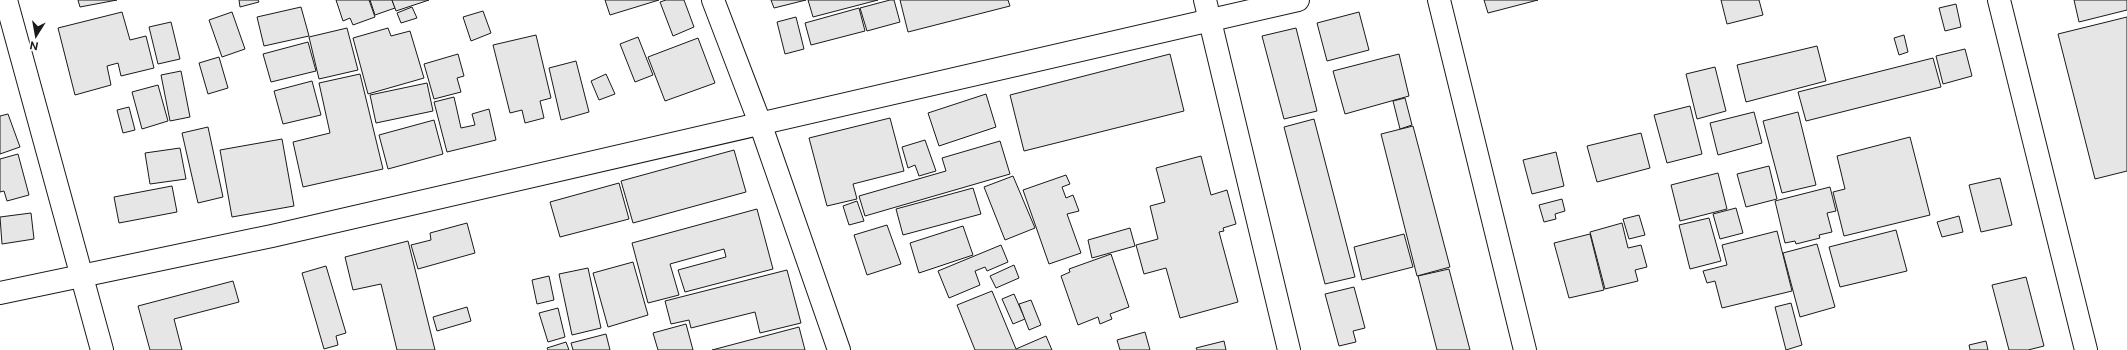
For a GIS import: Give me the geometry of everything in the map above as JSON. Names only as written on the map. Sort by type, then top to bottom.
[{"type":"street","points":[[6,0],[102,350]]},
{"type":"street","points":[[713,0],[760,123],[839,350]]},
{"type":"street","points":[[0,293],[272,236],[760,123],[1208,10],[1298,0]]},
{"type":"street","points":[[1439,0],[1525,350]]},
{"type":"street","points":[[1999,0],[2086,350]]},
{"type":"street","points":[[1208,10],[1289,350]]},
{"type":"building","points":[[78,0],[117,0],[80,7]]},
{"type":"building","points":[[239,0],[258,0],[259,2],[240,7]]},
{"type":"building","points":[[336,0],[369,0],[375,17],[353,25],[350,18],[343,21]]},
{"type":"building","points":[[370,0],[392,0],[395,8],[375,15]]},
{"type":"building","points":[[392,0],[429,0],[396,11]]},
{"type":"building","points":[[605,0],[659,0],[610,15]]},
{"type":"building","points":[[666,0],[684,0],[694,27],[673,36],[660,2]]},
{"type":"building","points":[[771,0],[806,0],[774,8]]},
{"type":"building","points":[[808,0],[878,0],[813,17]]},
{"type":"building","points":[[894,0],[900,22],[867,31],[860,8]]},
{"type":"building","points":[[900,0],[1008,0],[1010,6],[908,32]]},
{"type":"building","points":[[1484,0],[1538,0],[1488,13]]},
{"type":"building","points":[[1721,0],[1759,0],[1763,15],[1727,24]]},
{"type":"building","points":[[2074,0],[2127,0],[2127,10],[2079,22]]},
{"type":"building","points":[[1956,4],[1961,27],[1945,31],[1939,8]]},
{"type":"building","points":[[301,7],[309,36],[264,46],[257,17]]},
{"type":"building","points":[[412,7],[417,18],[401,23],[397,13]]},
{"type":"building","points":[[859,8],[865,31],[811,45],[805,23]]},
{"type":"building","points":[[483,11],[491,33],[471,41],[463,17]]},
{"type":"building","points":[[122,12],[130,40],[146,36],[154,68],[121,76],[118,63],[107,66],[111,85],[75,95],[58,28]]},
{"type":"building","points":[[232,12],[245,49],[222,57],[209,20]]},
{"type":"building","points":[[1359,12],[1369,50],[1327,61],[1317,23]]},
{"type":"building","points":[[796,17],[804,49],[785,54],[777,22]]},
{"type":"building","points":[[2127,17],[2127,171],[2095,179],[2058,34]]},
{"type":"building","points":[[171,22],[180,59],[158,64],[149,27]]},
{"type":"building","points":[[347,28],[358,70],[319,79],[309,37]]},
{"type":"building","points":[[388,28],[391,36],[410,31],[424,78],[368,94],[353,38]]},
{"type":"building","points":[[1296,28],[1317,111],[1284,119],[1262,36]]},
{"type":"building","points":[[536,35],[551,98],[540,101],[544,118],[525,123],[522,110],[510,113],[493,45]]},
{"type":"building","points":[[1904,35],[1908,52],[1899,55],[1894,38]]},
{"type":"building","points":[[638,37],[653,75],[635,82],[620,44]]},
{"type":"building","points":[[698,38],[715,83],[665,101],[648,57]]},
{"type":"building","points":[[308,42],[316,71],[271,82],[263,54]]},
{"type":"building","points":[[1817,46],[1826,81],[1746,102],[1737,65]]},
{"type":"building","points":[[1965,49],[1972,76],[1943,84],[1936,56]]},
{"type":"building","points":[[458,54],[464,76],[457,78],[461,92],[434,99],[424,64]]},
{"type":"building","points":[[1170,54],[1184,111],[1024,151],[1010,95]]},
{"type":"building","points":[[1399,54],[1409,96],[1345,114],[1333,71]]},
{"type":"building","points":[[219,57],[228,88],[208,94],[199,63]]},
{"type":"building","points":[[1933,58],[1941,87],[1806,121],[1798,92]]},
{"type":"building","points":[[576,61],[589,112],[561,120],[549,68]]},
{"type":"building","points":[[1715,67],[1726,111],[1697,119],[1686,74]]},
{"type":"building","points":[[181,71],[190,117],[170,121],[161,75]]},
{"type":"building","points":[[360,74],[383,169],[303,187],[293,142],[330,133],[319,83]]},
{"type":"building","points":[[606,74],[615,94],[599,100],[591,81]]},
{"type":"building","points":[[312,81],[321,115],[283,124],[274,91]]},
{"type":"building","points":[[427,83],[433,111],[376,123],[370,95]]},
{"type":"building","points":[[158,85],[168,121],[142,129],[132,92]]},
{"type":"building","points":[[986,94],[996,127],[939,146],[928,113]]},
{"type":"building","points":[[454,97],[461,128],[475,125],[472,114],[489,109],[496,140],[447,152],[434,102]]},
{"type":"building","points":[[1405,98],[1412,125],[1400,129],[1393,101]]},
{"type":"building","points":[[1690,106],[1702,154],[1667,163],[1654,115]]},
{"type":"building","points":[[129,107],[135,130],[123,133],[117,110]]},
{"type":"building","points":[[1754,112],[1762,143],[1718,155],[1710,123]]},
{"type":"building","points":[[1798,112],[1816,185],[1782,193],[1763,121]]},
{"type":"building","points":[[8,114],[20,147],[0,154],[0,116]]},
{"type":"building","points":[[890,118],[904,171],[853,184],[857,199],[827,206],[809,138]]},
{"type":"building","points":[[1314,119],[1355,277],[1325,284],[1284,127]]},
{"type":"building","points":[[434,120],[443,154],[388,169],[379,135]]},
{"type":"building","points":[[1413,126],[1450,267],[1417,276],[1381,134]]},
{"type":"building","points":[[208,127],[223,197],[198,203],[182,133]]},
{"type":"building","points":[[1641,133],[1650,168],[1597,182],[1587,146]]},
{"type":"building","points":[[1910,137],[1930,215],[1844,236],[1833,192],[1845,189],[1837,156]]},
{"type":"building","points":[[282,139],[294,206],[232,217],[220,150]]},
{"type":"building","points":[[925,140],[936,171],[919,176],[915,165],[908,168],[902,147]]},
{"type":"building","points":[[1000,141],[1010,174],[865,216],[859,196],[946,171],[942,158]]},
{"type":"building","points":[[180,148],[186,179],[150,184],[145,153]]},
{"type":"building","points":[[734,150],[746,192],[633,223],[621,181]]},
{"type":"building","points":[[1556,152],[1564,186],[1532,194],[1523,160]]},
{"type":"building","points":[[18,154],[29,195],[7,201],[4,191],[0,192],[0,159]]},
{"type":"building","points":[[1201,156],[1211,195],[1227,190],[1236,224],[1223,228],[1224,231],[1219,232],[1238,302],[1180,318],[1166,268],[1144,274],[1136,245],[1158,239],[1150,206],[1165,202],[1156,168]]},
{"type":"building","points":[[1769,166],[1777,199],[1746,207],[1737,174]]},
{"type":"building","points":[[1718,173],[1727,209],[1680,221],[1671,185]]},
{"type":"building","points":[[1066,175],[1070,184],[1062,187],[1066,198],[1073,195],[1079,211],[1067,214],[1081,253],[1049,264],[1023,190]]},
{"type":"building","points":[[1013,176],[1035,228],[1005,240],[984,187]]},
{"type":"building","points":[[2000,178],[2012,225],[1981,232],[1969,185]]},
{"type":"building","points":[[619,183],[629,219],[560,237],[550,202]]},
{"type":"building","points":[[172,186],[177,212],[119,223],[114,197]]},
{"type":"building","points":[[1830,187],[1836,211],[1827,213],[1832,232],[1819,235],[1820,238],[1796,244],[1795,241],[1785,243],[1775,201]]},
{"type":"building","points":[[973,188],[981,214],[903,235],[896,209]]},
{"type":"building","points":[[1562,199],[1565,211],[1555,214],[1556,219],[1544,222],[1539,205]]},
{"type":"building","points":[[857,201],[864,221],[849,225],[843,206]]},
{"type":"building","points":[[1736,208],[1743,233],[1720,239],[1713,214]]},
{"type":"building","points":[[757,209],[773,269],[685,292],[678,270],[726,257],[724,249],[670,264],[679,295],[648,303],[632,243]]},
{"type":"building","points":[[31,213],[34,239],[2,244],[0,217]]},
{"type":"building","points":[[1639,215],[1645,235],[1629,239],[1623,219]]},
{"type":"building","points":[[1959,216],[1963,232],[1942,237],[1937,222]]},
{"type":"building","points":[[1709,218],[1721,261],[1690,269],[1679,225]]},
{"type":"building","points":[[467,223],[475,253],[418,269],[411,245],[431,240],[430,233]]},
{"type":"building","points":[[1622,223],[1628,248],[1641,245],[1647,267],[1635,270],[1638,281],[1605,289],[1590,232]]},
{"type":"building","points":[[887,225],[901,264],[867,275],[854,235]]},
{"type":"building","points":[[963,226],[973,255],[919,273],[910,243]]},
{"type":"building","points":[[1130,228],[1135,246],[1092,258],[1088,240]]},
{"type":"building","points":[[1896,230],[1907,271],[1840,287],[1829,247]]},
{"type":"building","points":[[1777,231],[1792,291],[1722,308],[1715,281],[1707,283],[1703,271],[1727,265],[1722,245]]},
{"type":"building","points":[[1404,234],[1413,267],[1362,280],[1354,247]]},
{"type":"building","points":[[1590,234],[1604,290],[1569,298],[1554,243]]},
{"type":"building","points":[[408,241],[435,350],[397,350],[381,284],[353,290],[345,257]]},
{"type":"building","points":[[1817,244],[1835,307],[1800,317],[1783,253]]},
{"type":"building","points":[[1001,245],[1008,262],[987,271],[985,267],[975,271],[980,285],[949,298],[938,271]]},
{"type":"building","points":[[1111,254],[1129,307],[1110,314],[1112,319],[1100,324],[1098,317],[1078,325],[1061,276],[1070,272],[1069,269]]},
{"type":"building","points":[[633,262],[648,315],[608,327],[593,273]]},
{"type":"building","points":[[1014,265],[1019,278],[996,288],[990,276]]},
{"type":"building","points":[[326,266],[346,333],[336,336],[338,345],[324,349],[302,273]]},
{"type":"building","points":[[588,268],[601,328],[572,335],[559,274]]},
{"type":"building","points":[[1449,269],[1470,350],[1437,350],[1418,276]]},
{"type":"building","points":[[787,270],[801,323],[760,333],[755,312],[691,328],[689,320],[671,324],[665,301]]},
{"type":"building","points":[[549,276],[554,300],[537,304],[532,280]]},
{"type":"building","points":[[2026,277],[2044,346],[2028,350],[2009,350],[1992,285]]},
{"type":"building","points":[[233,281],[239,302],[174,319],[182,350],[150,350],[138,306]]},
{"type":"building","points":[[1354,287],[1365,328],[1353,331],[1356,342],[1339,346],[1325,294]]},
{"type":"building","points":[[992,291],[1016,349],[1046,336],[1052,350],[975,350],[957,305]]},
{"type":"building","points":[[1014,294],[1025,319],[1013,324],[1002,299]]},
{"type":"building","points":[[1031,300],[1041,325],[1029,330],[1019,304]]},
{"type":"building","points":[[1791,303],[1802,345],[1786,350],[1775,307]]},
{"type":"building","points":[[467,307],[471,321],[437,331],[433,317]]},
{"type":"building","points":[[558,308],[565,337],[548,342],[539,313]]},
{"type":"building","points":[[686,324],[693,350],[658,350],[653,333]]},
{"type":"building","points":[[799,327],[805,350],[712,350]]},
{"type":"building","points":[[1145,332],[1150,350],[1120,350],[1117,340]]},
{"type":"building","points":[[606,334],[610,350],[573,350],[571,343]]},
{"type":"building","points":[[1224,341],[1226,350],[1197,350],[1196,348]]},
{"type":"building","points":[[1986,341],[1988,350],[1970,350],[1969,345]]},
{"type":"building","points":[[566,342],[569,350],[548,350],[547,348]]}]
